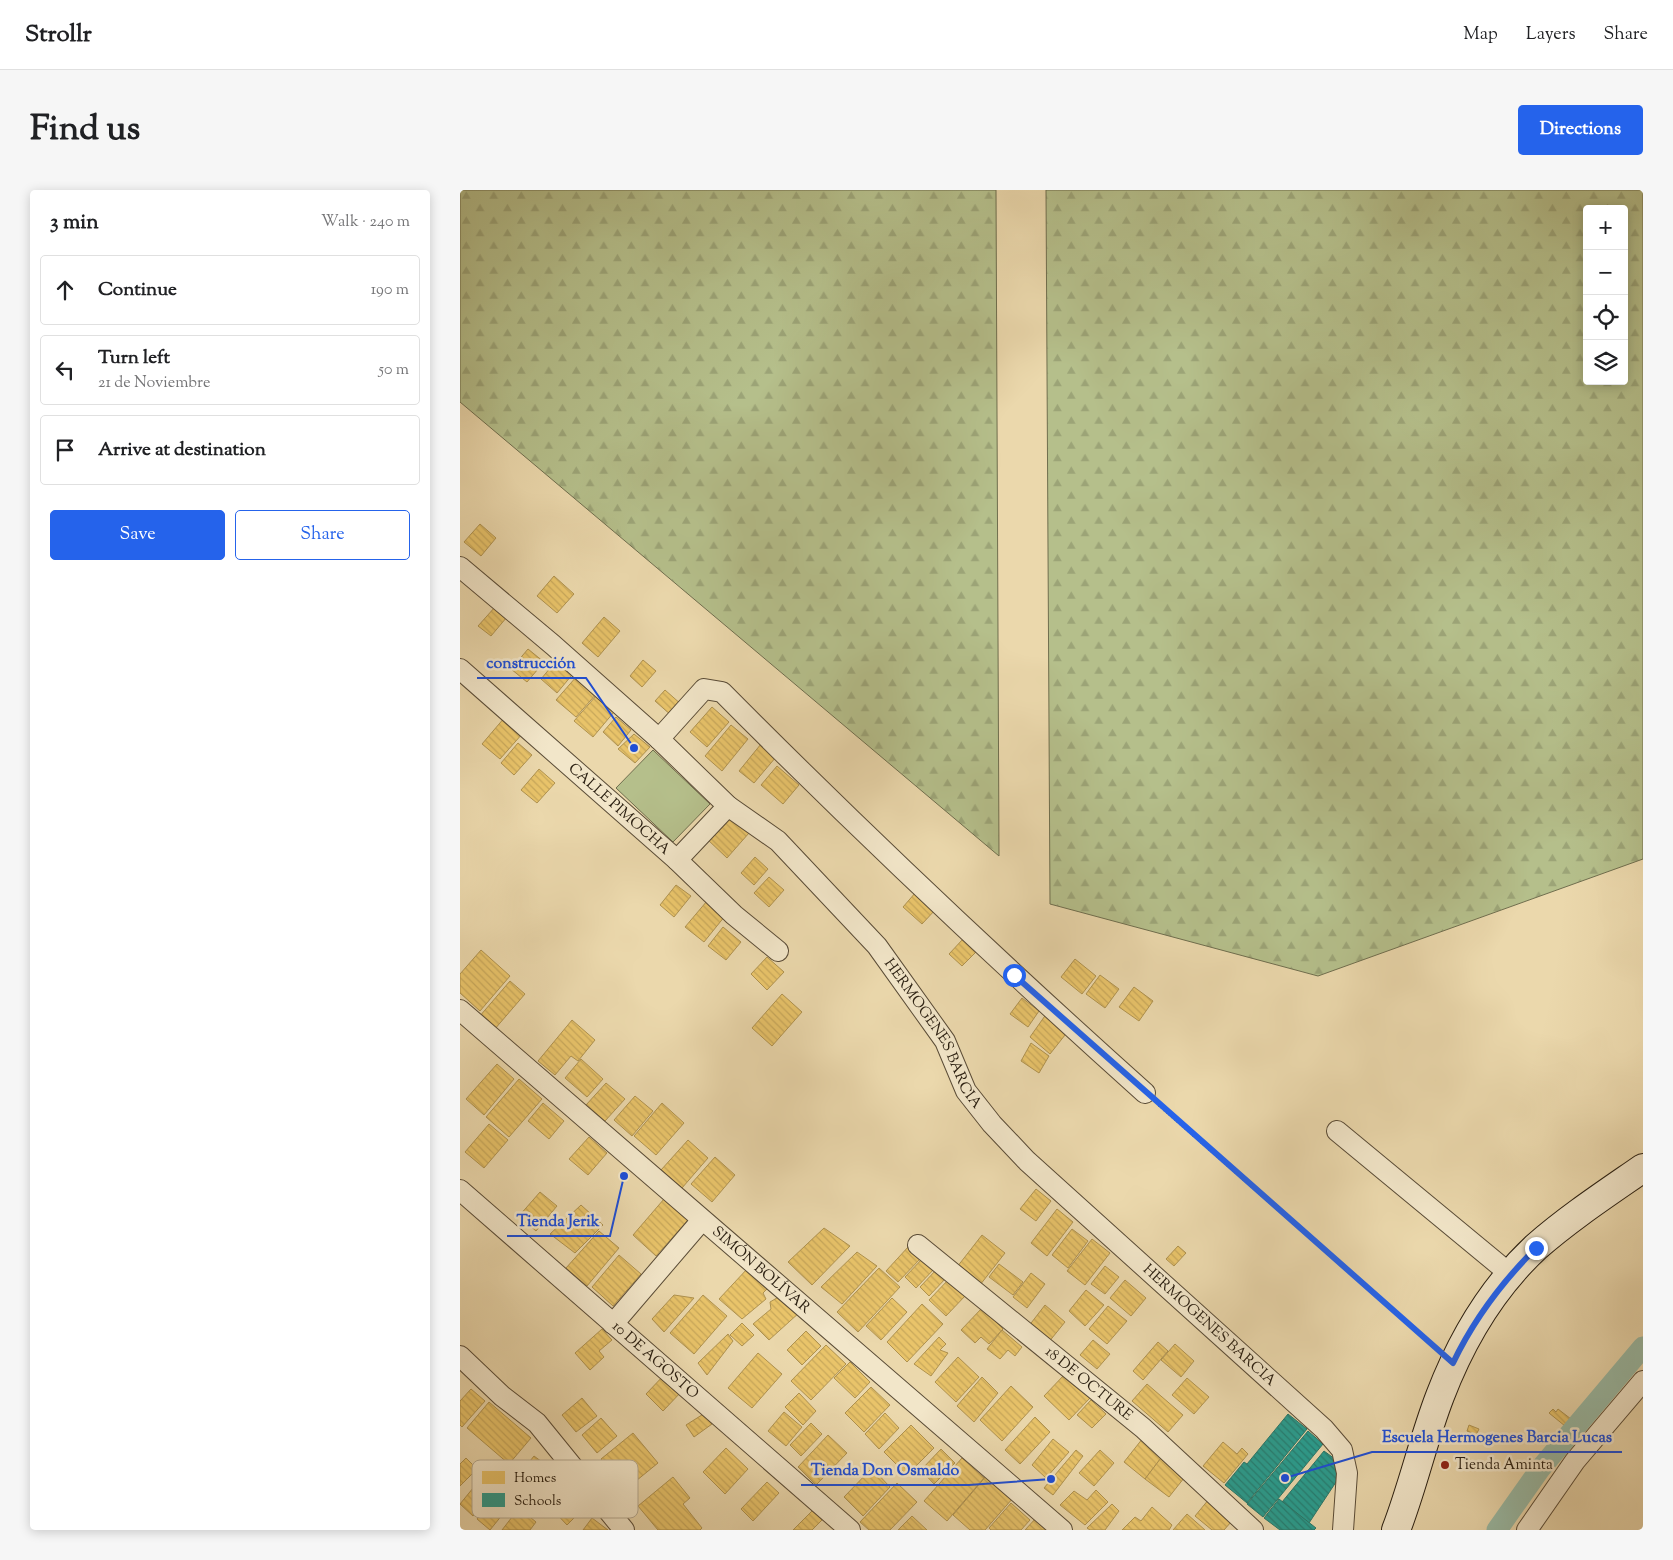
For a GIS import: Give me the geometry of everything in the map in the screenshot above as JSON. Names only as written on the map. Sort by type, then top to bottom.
[{"type":"street","name":"HERMOGENES BARCIA","points":[[460,567],[553,645],[659,739],[728,806],[778,841],[877,946],[945,1041],[966,1091],[992,1124],[1055,1187],[1324,1429],[1342,1450],[1347,1473],[1343,1530]]},
{"type":"street","name":"CALLE PIMOCHA","points":[[460,669],[677,860],[734,915],[778,951]]},
{"type":"street","points":[[659,739],[704,689],[722,692],[838,808],[1014,975],[1145,1093]]},
{"type":"street","points":[[677,860],[728,806]]},
{"type":"street","name":"SIMÓN BOLÍVAR","points":[[460,1010],[1062,1530]]},
{"type":"street","points":[[1337,1131],[1510,1274]]},
{"type":"street","points":[[1396,1530],[1436,1406],[1453,1363],[1470,1331],[1510,1274],[1536,1248],[1571,1219],[1643,1168]]},
{"type":"street","name":"10 DE AGOSTO","points":[[460,1190],[850,1530]]},
{"type":"street","points":[[613,1324],[702,1220]]},
{"type":"street","name":"18 DE OCTURE","points":[[918,1245],[1143,1428],[1253,1530]]},
{"type":"street","points":[[460,1356],[502,1396],[537,1423],[567,1460]]},
{"type":"street","points":[[1527,1530],[1575,1461],[1643,1381]]},
{"type":"street","points":[[614,1518],[624,1530]]},
{"type":"path","points":[[1145,1093],[1453,1363]]},
{"type":"green space","points":[[460,190],[996,190],[999,856],[460,402]]},
{"type":"green space","points":[[1046,190],[1643,190],[1643,859],[1318,976],[1050,904]]},
{"type":"green space","points":[[653,750],[710,804],[673,842],[616,788]]},
{"type":"building: Homes","points":[[480,524],[496,538],[481,556],[464,542]]},
{"type":"building: Homes","points":[[554,576],[574,594],[557,613],[537,596]]},
{"type":"building: Homes","points":[[495,607],[507,617],[491,636],[478,626]]},
{"type":"building: Homes","points":[[604,617],[620,631],[598,657],[582,643]]},
{"type":"building: Homes","points":[[528,649],[544,662],[527,682],[511,669]]},
{"type":"building: Homes","points":[[643,660],[656,671],[642,687],[630,676]]},
{"type":"building: Homes","points":[[556,661],[572,675],[557,693],[541,679]]},
{"type":"building: Homes","points":[[577,676],[597,693],[576,717],[556,700]]},
{"type":"building: Homes","points":[[665,690],[682,705],[672,716],[655,701]]},
{"type":"building: Homes","points":[[596,696],[614,712],[593,737],[574,721]]},
{"type":"building: Homes","points":[[712,707],[729,722],[707,747],[690,732]]},
{"type":"building: Homes","points":[[505,717],[523,733],[500,759],[482,744]]},
{"type":"building: Homes","points":[[616,717],[631,730],[618,746],[603,732]]},
{"type":"building: Homes","points":[[731,725],[748,739],[722,771],[705,756]]},
{"type":"building: Homes","points":[[634,734],[650,747],[635,763],[618,749]]},
{"type":"building: Homes","points":[[518,743],[532,755],[514,775],[501,763]]},
{"type":"building: Homes","points":[[761,744],[776,757],[754,783],[739,771]]},
{"type":"building: Homes","points":[[777,766],[799,785],[783,804],[761,785]]},
{"type":"building: Homes","points":[[539,769],[555,783],[537,803],[521,790]]},
{"type":"building: Homes","points":[[729,815],[749,833],[727,858],[707,839]]},
{"type":"building: Homes","points":[[755,857],[768,869],[754,885],[741,873]]},
{"type":"building: Homes","points":[[769,877],[784,890],[769,907],[754,893]]},
{"type":"building: Homes","points":[[676,885],[691,896],[674,917],[660,905]]},
{"type":"building: Homes","points":[[916,892],[936,909],[922,924],[903,907]]},
{"type":"building: Homes","points":[[707,901],[725,916],[704,942],[685,927]]},
{"type":"building: Homes","points":[[723,927],[741,942],[726,960],[708,946]]},
{"type":"building: Homes","points":[[963,939],[976,952],[962,966],[949,954]]},
{"type":"building: Homes","points":[[481,950],[510,976],[480,1011],[460,993],[460,974]]},
{"type":"building: Homes","points":[[767,957],[784,972],[767,990],[751,974]]},
{"type":"building: Homes","points":[[1075,959],[1096,976],[1082,994],[1061,977]]},
{"type":"building: Homes","points":[[1100,975],[1119,989],[1105,1008],[1086,994]]},
{"type":"building: Homes","points":[[510,981],[525,994],[494,1030],[479,1017]]},
{"type":"building: Homes","points":[[1134,987],[1153,1001],[1139,1021],[1119,1007]]},
{"type":"building: Homes","points":[[782,994],[802,1012],[772,1046],[752,1028]]},
{"type":"building: Homes","points":[[1022,998],[1039,1011],[1028,1027],[1010,1014]]},
{"type":"building: Homes","points":[[1047,1013],[1069,1030],[1050,1054],[1030,1037]]},
{"type":"building: Homes","points":[[572,1020],[595,1040],[578,1061],[571,1056],[555,1075],[538,1061]]},
{"type":"building: Homes","points":[[1031,1043],[1049,1056],[1039,1073],[1021,1061]]},
{"type":"building: Homes","points":[[581,1059],[603,1079],[587,1097],[565,1078]]},
{"type":"building: Homes","points":[[497,1064],[514,1079],[484,1115],[466,1099]]},
{"type":"building: Homes","points":[[519,1079],[542,1099],[509,1137],[486,1117]]},
{"type":"building: Homes","points":[[606,1083],[625,1099],[605,1121],[586,1105]]},
{"type":"building: Homes","points":[[635,1096],[653,1111],[632,1136],[614,1120]]},
{"type":"building: Homes","points":[[543,1103],[564,1121],[549,1139],[528,1121]]},
{"type":"building: Homes","points":[[662,1103],[684,1123],[656,1155],[634,1136]]},
{"type":"building: Homes","points":[[489,1124],[508,1140],[484,1168],[465,1152]]},
{"type":"building: Homes","points":[[589,1137],[607,1153],[588,1175],[569,1159]]},
{"type":"building: Homes","points":[[688,1140],[708,1158],[682,1188],[661,1170]]},
{"type":"building: Homes","points":[[715,1157],[735,1175],[712,1202],[691,1184]]},
{"type":"building: Homes","points":[[1036,1189],[1051,1201],[1036,1221],[1020,1209]]},
{"type":"building: Homes","points":[[540,1192],[557,1206],[536,1231],[519,1216]]},
{"type":"building: Homes","points":[[664,1199],[688,1220],[656,1256],[633,1235]]},
{"type":"building: Homes","points":[[581,1205],[603,1225],[575,1253],[550,1234]]},
{"type":"building: Homes","points":[[1057,1209],[1073,1222],[1047,1256],[1031,1243]]},
{"type":"building: Homes","points":[[824,1228],[850,1246],[812,1285],[788,1262]]},
{"type":"building: Homes","points":[[1072,1229],[1088,1241],[1068,1268],[1052,1255]]},
{"type":"building: Homes","points":[[599,1231],[619,1248],[587,1286],[566,1268]]},
{"type":"building: Homes","points":[[982,1235],[1005,1253],[980,1285],[957,1267]]},
{"type":"building: Homes","points":[[1092,1239],[1110,1253],[1085,1285],[1067,1271]]},
{"type":"building: Homes","points":[[909,1246],[921,1258],[898,1282],[886,1271]]},
{"type":"building: Homes","points":[[1178,1246],[1186,1253],[1174,1266],[1166,1259]]},
{"type":"building: Homes","points":[[857,1252],[877,1266],[842,1304],[821,1287]]},
{"type":"building: Homes","points":[[619,1255],[641,1274],[613,1306],[592,1287]]},
{"type":"building: Homes","points":[[923,1258],[935,1268],[916,1288],[905,1277]]},
{"type":"building: Homes","points":[[999,1264],[1023,1282],[1013,1295],[989,1277]]},
{"type":"building: Homes","points":[[1105,1266],[1119,1277],[1105,1294],[1091,1284]]},
{"type":"building: Homes","points":[[748,1268],[770,1286],[763,1293],[766,1299],[742,1319],[719,1299]]},
{"type":"building: Homes","points":[[879,1268],[900,1287],[858,1332],[837,1312]]},
{"type":"building: Homes","points":[[936,1270],[946,1278],[929,1296],[920,1287]]},
{"type":"building: Homes","points":[[1031,1273],[1045,1284],[1027,1308],[1013,1297]]},
{"type":"building: Homes","points":[[949,1279],[966,1295],[946,1316],[929,1300]]},
{"type":"building: Homes","points":[[1125,1280],[1146,1298],[1131,1316],[1110,1298]]},
{"type":"building: Homes","points":[[1086,1290],[1104,1305],[1085,1326],[1069,1311]]},
{"type":"building: Homes","points":[[674,1295],[694,1298],[664,1332],[652,1319]]},
{"type":"building: Homes","points":[[703,1295],[727,1316],[694,1354],[670,1333]]},
{"type":"building: Homes","points":[[782,1295],[800,1312],[769,1340],[753,1324],[771,1309],[770,1302]]},
{"type":"building: Homes","points":[[892,1298],[907,1312],[881,1340],[866,1326]]},
{"type":"building: Homes","points":[[922,1304],[943,1324],[907,1362],[887,1342]]},
{"type":"building: Homes","points":[[1045,1305],[1065,1322],[1048,1343],[1028,1327]]},
{"type":"building: Homes","points":[[1108,1306],[1127,1321],[1107,1344],[1089,1329]]},
{"type":"building: Homes","points":[[982,1308],[1003,1329],[989,1344],[981,1337],[975,1343],[961,1330]]},
{"type":"building: Homes","points":[[742,1323],[754,1335],[742,1346],[730,1335]]},
{"type":"building: Homes","points":[[602,1329],[612,1340],[599,1351],[604,1357],[590,1370],[575,1353]]},
{"type":"building: Homes","points":[[1002,1330],[1022,1347],[1015,1356],[1008,1350],[1000,1359],[987,1349]]},
{"type":"building: Homes","points":[[806,1331],[821,1346],[802,1365],[787,1350]]},
{"type":"building: Homes","points":[[728,1334],[733,1341],[707,1375],[698,1363]]},
{"type":"building: Homes","points":[[939,1337],[946,1344],[940,1350],[948,1353],[931,1376],[914,1364]]},
{"type":"building: Homes","points":[[1093,1340],[1110,1354],[1097,1369],[1080,1355]]},
{"type":"building: Homes","points":[[1158,1342],[1168,1351],[1143,1380],[1133,1371]]},
{"type":"building: Homes","points":[[1175,1344],[1194,1361],[1181,1377],[1161,1360]]},
{"type":"building: Homes","points":[[826,1345],[846,1364],[811,1400],[791,1381]]},
{"type":"building: Homes","points":[[758,1353],[782,1374],[752,1408],[728,1388]]},
{"type":"building: Homes","points":[[958,1357],[979,1377],[956,1402],[935,1382]]},
{"type":"building: Homes","points":[[850,1362],[870,1382],[855,1398],[834,1378]]},
{"type":"building: Homes","points":[[666,1373],[683,1390],[663,1411],[646,1394]]},
{"type":"building: Homes","points":[[1065,1374],[1090,1398],[1069,1420],[1044,1396]]},
{"type":"building: Homes","points":[[982,1377],[998,1393],[974,1422],[957,1406]]},
{"type":"building: Homes","points":[[1187,1378],[1209,1397],[1194,1414],[1172,1395]]},
{"type":"building: Homes","points":[[1147,1384],[1183,1415],[1168,1432],[1132,1401]]},
{"type":"building: Homes","points":[[1011,1386],[1033,1407],[1002,1441],[980,1420]]},
{"type":"building: Homes","points":[[871,1387],[890,1405],[864,1432],[845,1413]]},
{"type":"building: Homes","points":[[471,1389],[485,1401],[462,1427],[460,1425],[460,1401]]},
{"type":"building: Homes","points":[[799,1393],[816,1411],[803,1425],[785,1407]]},
{"type":"building: Homes","points":[[582,1398],[597,1416],[576,1432],[562,1415]]},
{"type":"building: Homes","points":[[1091,1400],[1106,1414],[1092,1428],[1077,1415]]},
{"type":"building: Homes","points":[[489,1402],[531,1438],[512,1460],[504,1460],[467,1428]]},
{"type":"building: Homes","points":[[1553,1409],[1556,1412],[1558,1409],[1571,1419],[1565,1426],[1549,1413]]},
{"type":"building: Homes","points":[[784,1412],[802,1427],[786,1446],[768,1431]]},
{"type":"building: Homes","points":[[705,1413],[712,1424],[694,1437],[686,1425]]},
{"type":"building: Homes","points":[[885,1413],[899,1428],[879,1449],[865,1434]]},
{"type":"building: Homes","points":[[1035,1417],[1050,1432],[1020,1464],[1005,1450]]},
{"type":"building: Homes","points":[[601,1418],[617,1436],[597,1453],[582,1435]]},
{"type":"building: Homes","points":[[811,1423],[822,1434],[801,1456],[790,1445]]},
{"type":"building: Homes","points":[[911,1425],[934,1448],[907,1475],[884,1452]]},
{"type":"building: Homes","points":[[1469,1425],[1479,1429],[1476,1435],[1467,1431]]},
{"type":"building: Homes","points":[[633,1433],[658,1463],[638,1479],[638,1460],[601,1459]]},
{"type":"building: Homes","points":[[828,1435],[847,1453],[816,1485],[798,1467]]},
{"type":"building: Homes","points":[[1143,1438],[1164,1454],[1145,1479],[1124,1462]]},
{"type":"building: Homes","points":[[1053,1439],[1069,1452],[1046,1478],[1032,1465]]},
{"type":"building: Homes","points":[[1223,1442],[1237,1454],[1242,1448],[1248,1454],[1224,1483],[1203,1466]]},
{"type":"building: Homes","points":[[726,1448],[748,1469],[725,1494],[703,1472]]},
{"type":"building: Homes","points":[[941,1449],[955,1463],[934,1484],[921,1470]]},
{"type":"building: Homes","points":[[1076,1450],[1083,1456],[1053,1495],[1044,1488]]},
{"type":"building: Homes","points":[[1100,1450],[1114,1463],[1094,1486],[1079,1473]]},
{"type":"building: Homes","points":[[1164,1454],[1188,1473],[1169,1497],[1145,1479]]},
{"type":"building: Homes","points":[[534,1456],[539,1460],[531,1460]]},
{"type":"building: Homes","points":[[466,1458],[472,1464],[472,1474],[460,1486],[460,1464]]},
{"type":"building: Homes","points":[[962,1458],[984,1478],[947,1521],[924,1501]]},
{"type":"building: Homes","points":[[872,1468],[890,1487],[863,1516],[844,1497]]},
{"type":"building: Homes","points":[[987,1475],[1013,1498],[985,1530],[970,1530],[953,1515]]},
{"type":"building: Homes","points":[[673,1477],[690,1498],[683,1504],[702,1528],[700,1530],[658,1530],[638,1506]]},
{"type":"building: Homes","points":[[767,1482],[779,1493],[753,1521],[741,1509]]},
{"type":"building: Homes","points":[[897,1483],[917,1502],[890,1530],[869,1530],[860,1522]]},
{"type":"building: Homes","points":[[472,1489],[472,1515],[460,1504]]},
{"type":"building: Homes","points":[[1096,1490],[1108,1502],[1085,1525],[1060,1505],[1074,1491],[1087,1500]]},
{"type":"building: Homes","points":[[1214,1493],[1238,1514],[1224,1530],[1212,1530],[1195,1516]]},
{"type":"building: Homes","points":[[1011,1503],[1030,1520],[1021,1530],[991,1530],[989,1528]]},
{"type":"building: Homes","points":[[1112,1504],[1119,1511],[1105,1530],[1090,1530],[1087,1528]]},
{"type":"building: Homes","points":[[1152,1507],[1172,1525],[1169,1530],[1122,1530],[1135,1517],[1141,1521]]},
{"type":"building: Homes","points":[[813,1510],[822,1520],[812,1530],[793,1530]]},
{"type":"building: Homes","points":[[1187,1514],[1205,1530],[1173,1530]]},
{"type":"building: Homes","points":[[912,1516],[927,1530],[898,1530]]},
{"type":"building: Homes","points":[[478,1518],[500,1518],[490,1530]]},
{"type":"building: Homes","points":[[511,1518],[531,1518],[536,1522],[530,1530],[502,1530]]},
{"type":"building: Homes","points":[[560,1518],[574,1518],[567,1525]]},
{"type":"building: Homes","points":[[592,1518],[608,1530],[583,1530]]},
{"type":"building: Homes","points":[[1036,1518],[1047,1527],[1045,1530],[1025,1530]]},
{"type":"building: Schools","points":[[1288,1414],[1307,1429],[1247,1503],[1225,1485],[1244,1462],[1247,1464]]},
{"type":"building: Schools","points":[[1308,1431],[1323,1444],[1263,1517],[1247,1504]]},
{"type":"building: Schools","points":[[1324,1451],[1335,1459],[1338,1479],[1309,1523],[1282,1502]]},
{"type":"building: Schools","points":[[1279,1499],[1316,1528],[1314,1530],[1280,1530],[1264,1518]]},
{"type":"waterway","points":[[1497,1530],[1540,1469],[1643,1347]]},
{"type":"place","name":"construcción","points":[[634,748]]},
{"type":"place","name":"Tienda Jerik","points":[[624,1176]]},
{"type":"place","name":"Tienda Aminta","points":[[1445,1465]]},
{"type":"place","name":"Escuela Hermogenes Barcia Lucas","points":[[1285,1478]]},
{"type":"place","name":"Tienda Don Osmaldo","points":[[1051,1479]]},
{"type":"route","points":[[1014,975],[1145,1093],[1453,1363],[1470,1331],[1492,1297],[1510,1274],[1536,1248]]}]
